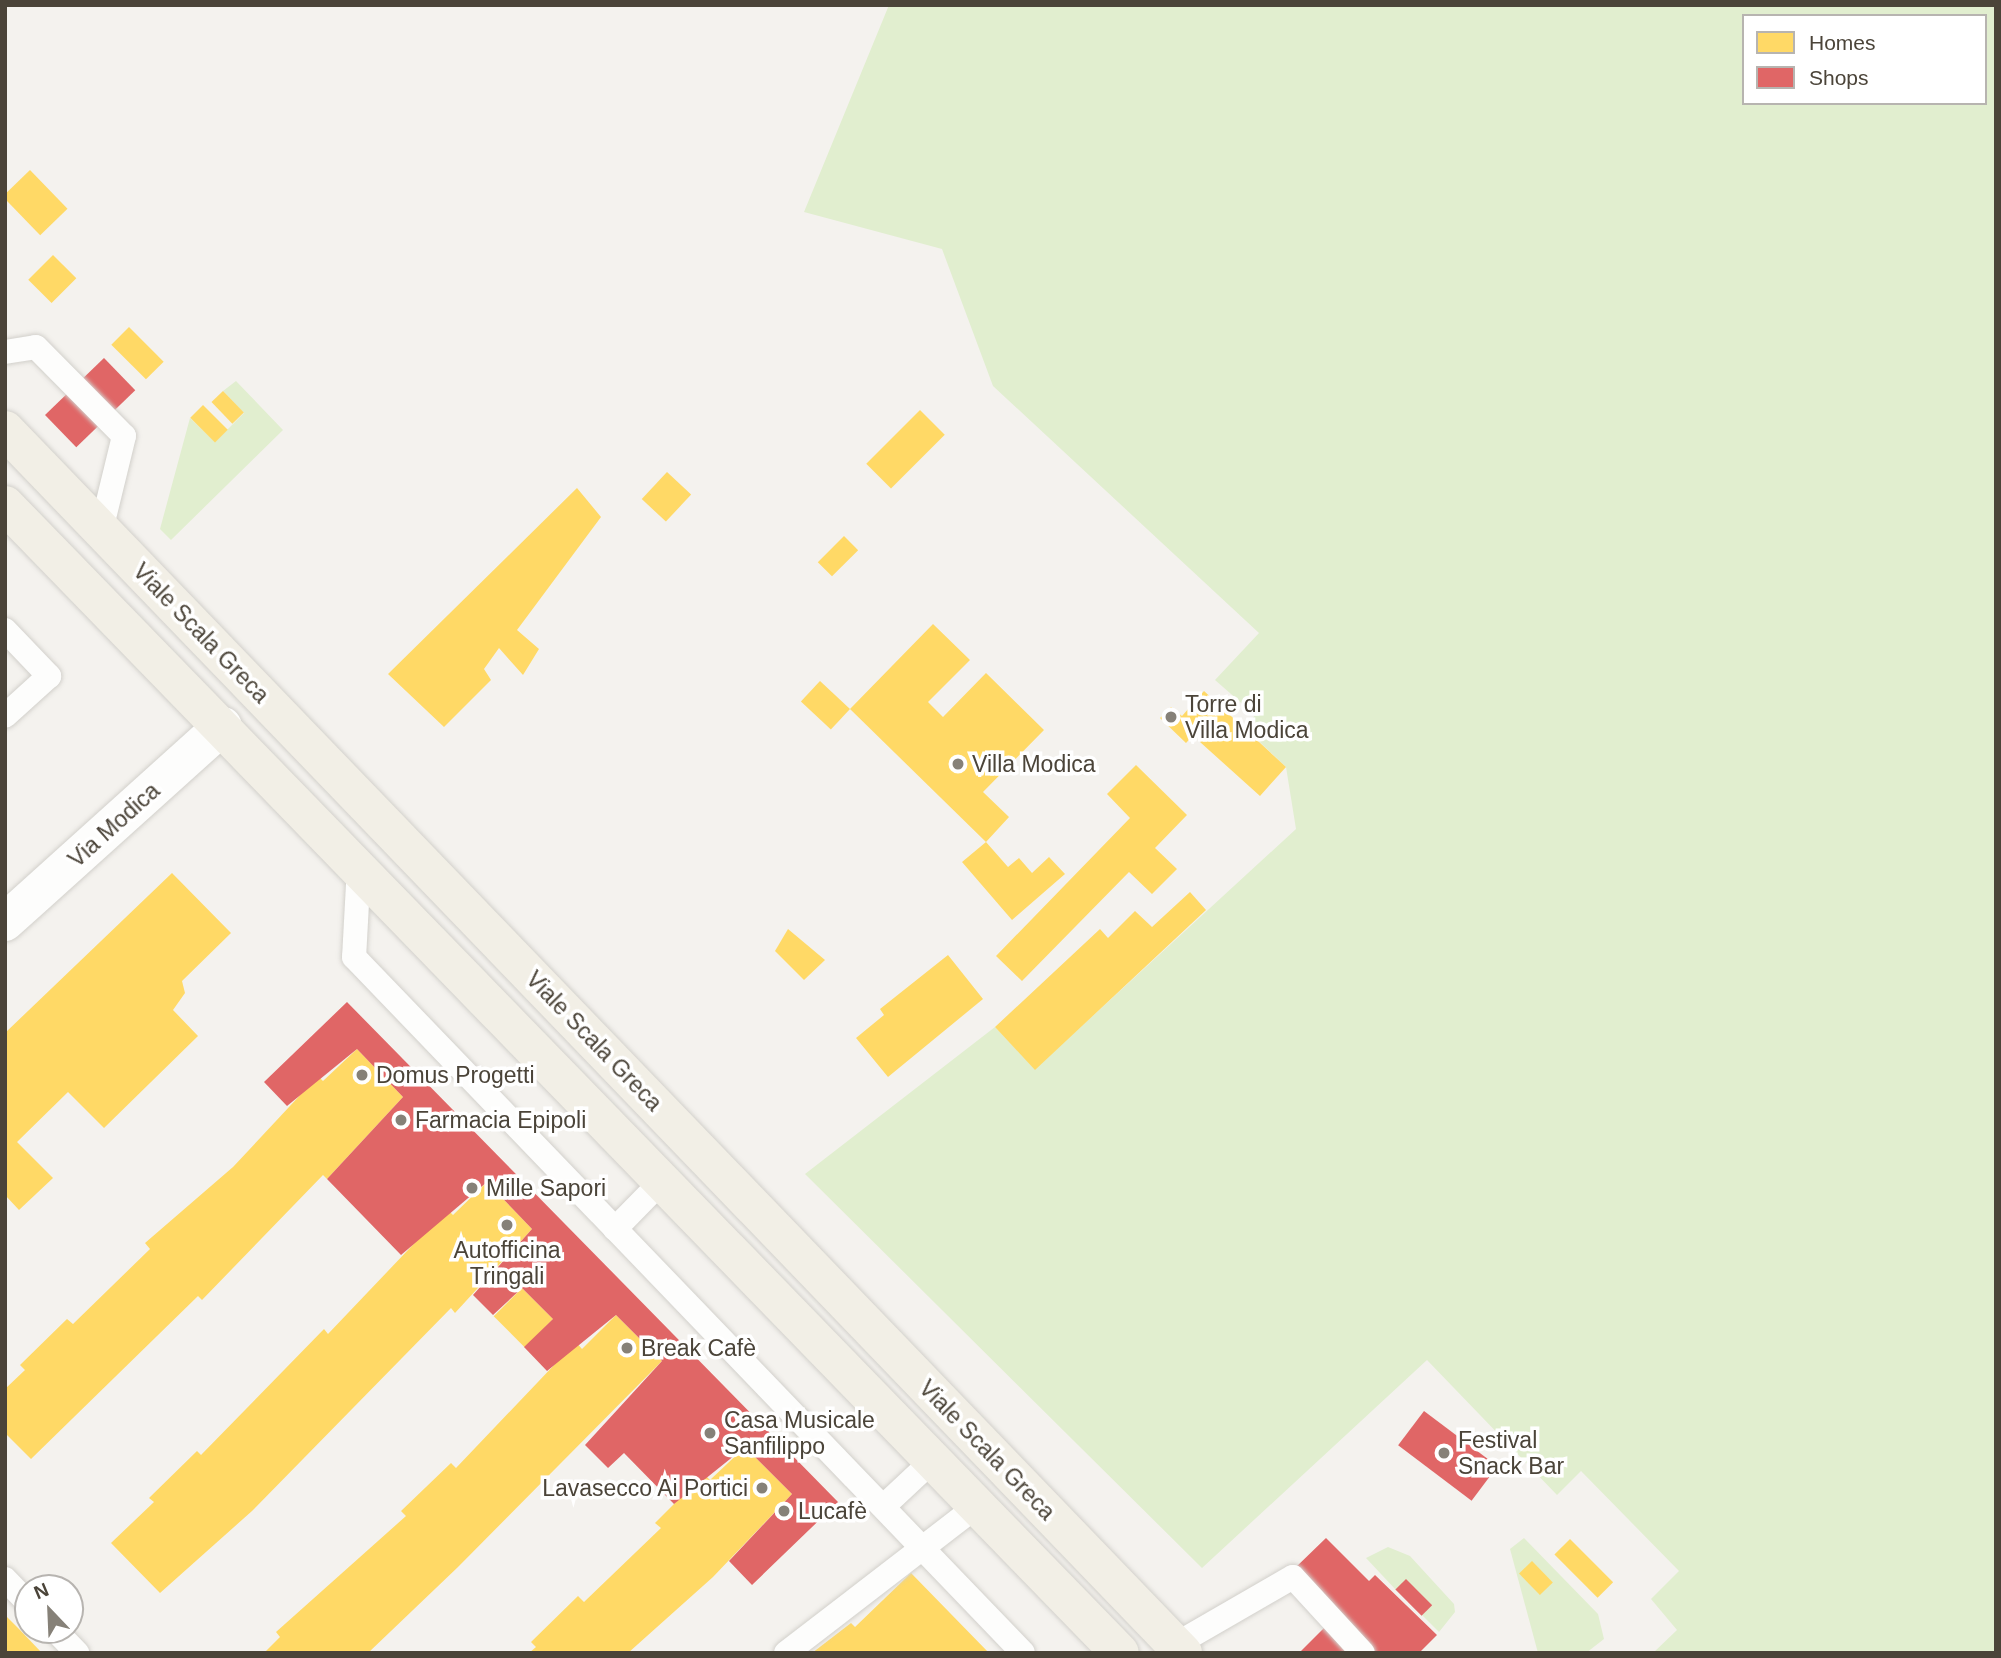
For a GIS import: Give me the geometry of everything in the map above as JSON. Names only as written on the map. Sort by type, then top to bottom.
[{"type":"main road","name":"Viale Scala Greca","points":[[5,430],[1179,1649]]},
{"type":"main road","name":"Viale Scala Greca","points":[[9,515],[223,726],[1120,1653]]},
{"type":"street","name":"Via Modica","points":[[7,917],[223,726]]},
{"type":"lane","points":[[5,352],[36,347],[124,436],[101,530]]},
{"type":"lane","points":[[5,630],[49,676],[5,716]]},
{"type":"lane","points":[[359,866],[354,957],[885,1505],[1023,1653]]},
{"type":"lane","points":[[615,1229],[664,1179]]},
{"type":"lane","points":[[885,1505],[932,1461]]},
{"type":"lane","points":[[786,1653],[977,1506]]},
{"type":"lane","points":[[1179,1649],[1293,1577],[1363,1653]]},
{"type":"green space","points":[[889,5],[1996,5],[1996,1653],[1653,1653],[1677,1630],[1651,1599],[1679,1571],[1581,1471],[1557,1495],[1427,1360],[1202,1568],[805,1174],[995,1027],[1035,1069],[1296,829],[1286,767],[1245,728],[1255,715],[1215,680],[1259,633],[993,386],[942,249],[804,212]]},
{"type":"green space","points":[[236,381],[283,430],[171,540],[160,529],[190,418],[215,442],[244,413],[223,391]]},
{"type":"green space","points":[[1524,1538],[1598,1614],[1604,1639],[1586,1653],[1538,1653],[1510,1549]]},
{"type":"green space","points":[[1388,1547],[1410,1556],[1454,1604],[1455,1612],[1439,1632],[1422,1615],[1431,1605],[1406,1580],[1396,1590],[1366,1558]]},
{"type":"building: Homes","points":[[30,170],[68,209],[40,235],[5,199],[5,194]]},
{"type":"building: Homes","points":[[53,255],[76,278],[52,303],[28,280]]},
{"type":"building: Homes","points":[[129,327],[164,362],[146,379],[111,345]]},
{"type":"building: Homes","points":[[223,391],[244,413],[232,424],[211,402]]},
{"type":"building: Homes","points":[[203,405],[228,430],[215,442],[190,418]]},
{"type":"building: Homes","points":[[920,410],[945,435],[891,488],[866,464]]},
{"type":"building: Homes","points":[[667,472],[691,495],[666,522],[642,499]]},
{"type":"building: Homes","points":[[577,488],[601,517],[517,630],[539,649],[523,675],[499,648],[484,669],[491,680],[444,727],[388,674]]},
{"type":"building: Homes","points":[[844,536],[858,550],[832,576],[818,562]]},
{"type":"building: Homes","name":"Villa Modica","points":[[933,624],[970,660],[928,702],[943,717],[986,673],[1044,730],[983,792],[1009,817],[986,842],[850,709]]},
{"type":"building: Homes","points":[[820,681],[850,709],[831,729],[801,701]]},
{"type":"building: Homes","points":[[1204,691],[1286,767],[1260,796],[1200,742],[1211,731],[1204,724],[1186,743],[1160,718],[1171,707],[1182,716]]},
{"type":"building: Homes","points":[[1136,765],[1187,815],[1155,848],[1177,869],[1152,894],[1129,872],[1022,981],[996,956],[1130,818],[1107,794]]},
{"type":"building: Homes","points":[[986,842],[1008,867],[1019,858],[1032,873],[1049,857],[1065,874],[1012,920],[962,862]]},
{"type":"building: Homes","points":[[172,873],[231,933],[182,981],[185,993],[173,1010],[198,1036],[104,1128],[68,1092],[17,1142],[53,1178],[19,1210],[5,1195],[5,1033]]},
{"type":"building: Homes","points":[[1190,892],[1206,910],[1035,1070],[995,1027],[1100,929],[1108,938],[1135,911],[1152,927]]},
{"type":"building: Homes","points":[[788,929],[825,960],[804,980],[775,951]]},
{"type":"building: Homes","points":[[948,955],[983,999],[888,1077],[856,1038],[884,1015],[880,1009]]},
{"type":"building: Homes","points":[[357,1049],[403,1097],[327,1179],[323,1175],[202,1300],[198,1296],[31,1459],[5,1433],[5,1389],[25,1370],[20,1365],[67,1319],[73,1324],[150,1249],[145,1243],[233,1167],[318,1076],[323,1081]]},
{"type":"building: Homes","points":[[487,1182],[532,1229],[455,1313],[451,1308],[252,1511],[160,1593],[111,1543],[154,1502],[149,1498],[197,1451],[201,1455],[324,1329],[328,1334],[447,1209],[453,1215]]},
{"type":"building: Homes","points":[[522,1288],[553,1319],[525,1347],[494,1316]]},
{"type":"building: Homes","points":[[616,1315],[662,1361],[458,1567],[368,1653],[264,1653],[280,1637],[276,1632],[406,1516],[401,1511],[451,1463],[456,1468],[576,1342],[582,1349]]},
{"type":"building: Homes","points":[[745,1447],[792,1494],[713,1577],[628,1653],[529,1653],[536,1647],[531,1642],[578,1596],[584,1602],[661,1528],[655,1523],[704,1474],[710,1480]]},
{"type":"building: Homes","points":[[1570,1539],[1613,1582],[1598,1598],[1554,1555]]},
{"type":"building: Homes","points":[[1532,1561],[1553,1583],[1540,1595],[1519,1574]]},
{"type":"building: Homes","points":[[911,1573],[989,1653],[812,1653],[851,1623],[855,1627]]},
{"type":"building: Homes","points":[[5,1615],[14,1624],[14,1644],[33,1644],[42,1653],[5,1653]]},
{"type":"building: Shops","points":[[104,358],[135,390],[76,447],[45,415]]},
{"type":"building: Shops","points":[[347,1002],[838,1502],[752,1585],[729,1561],[792,1494],[745,1447],[674,1504],[624,1453],[608,1468],[585,1445],[662,1361],[616,1315],[547,1371],[524,1347],[553,1319],[522,1288],[493,1315],[473,1295],[532,1229],[487,1182],[401,1255],[327,1179],[403,1097],[357,1049],[287,1106],[264,1082]]},
{"type":"building: Shops","name":"Festival Snack Bar","points":[[1424,1411],[1497,1466],[1472,1501],[1398,1445]]},
{"type":"building: Shops","points":[[1326,1538],[1369,1581],[1375,1575],[1437,1635],[1419,1653],[1299,1653],[1339,1613],[1294,1569]]},
{"type":"building: Shops","points":[[1406,1579],[1432,1605],[1422,1616],[1395,1590]]},
{"type":"place","name":"Torre di Villa Modica","points":[[1171,717]]},
{"type":"place","name":"Villa Modica","points":[[958,764]]},
{"type":"place","name":"Domus Progetti","points":[[362,1075]]},
{"type":"place","name":"Farmacia Epipoli","points":[[401,1120]]},
{"type":"place","name":"Mille Sapori","points":[[472,1188]]},
{"type":"place","name":"Autofficina Tringali","points":[[507,1225]]},
{"type":"place","name":"Break Cafè","points":[[627,1348]]},
{"type":"place","name":"Casa Musicale Sanfilippo","points":[[710,1433]]},
{"type":"place","name":"Festival Snack Bar","points":[[1444,1453]]},
{"type":"place","name":"Lavasecco Ai Portici","points":[[762,1488]]},
{"type":"place","name":"Lucafè","points":[[784,1511]]}]
